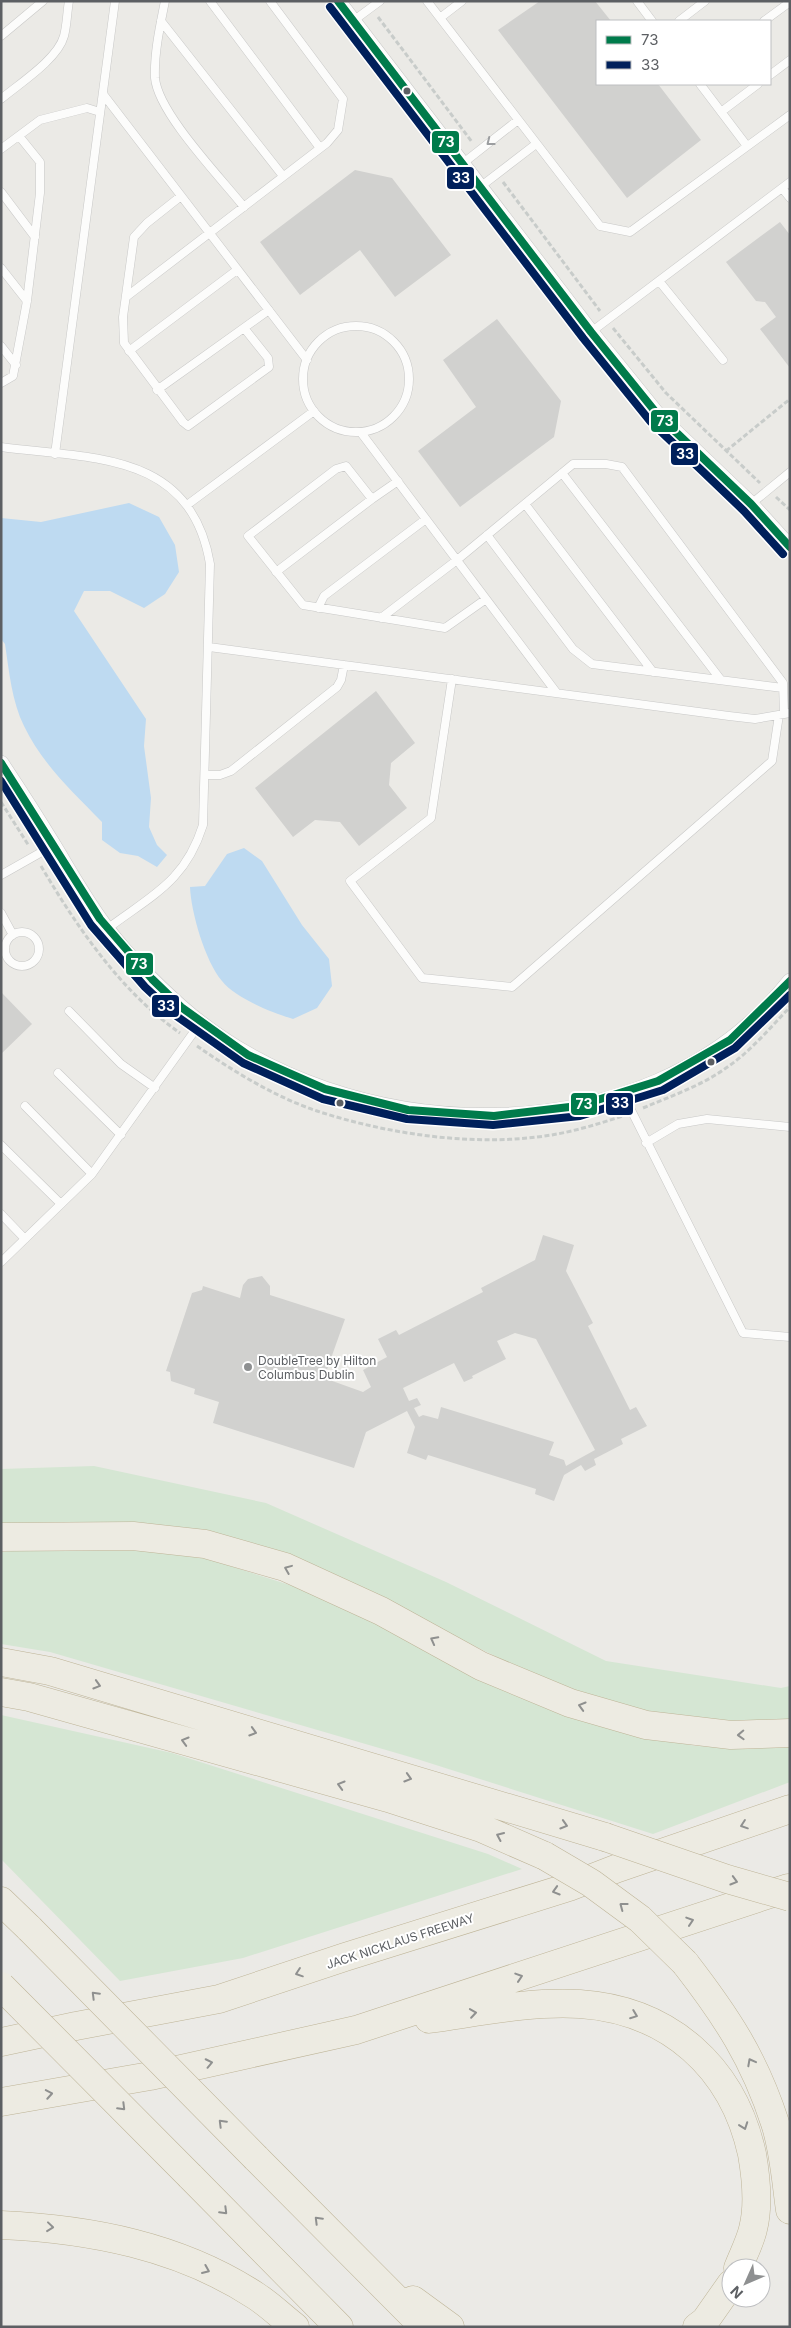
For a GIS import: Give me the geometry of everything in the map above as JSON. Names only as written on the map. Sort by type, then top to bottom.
[{"type":"highway","points":[[1,1537],[133,1536],[205,1544],[286,1567],[381,1611],[481,1666],[570,1702],[646,1725],[731,1735],[790,1733]]},
{"type":"highway","points":[[1,1662],[50,1671],[605,1837],[726,1879],[790,1897]]},
{"type":"highway","points":[[1,1692],[29,1697],[388,1798],[481,1828],[545,1856],[591,1883],[640,1919],[685,1963],[723,2012],[754,2067],[776,2125],[790,2210]]},
{"type":"highway","name":"JACK NICKLAUS FREEWAY","points":[[1,2042],[76,2026],[219,2000],[345,1957],[570,1887],[790,1809]]},
{"type":"highway","points":[[356,2030],[790,1888]]},
{"type":"highway","points":[[1,1901],[424,2327]]},
{"type":"highway","points":[[1,1986],[339,2327]]},
{"type":"highway","points":[[1,2102],[150,2076],[356,2030],[536,2004],[581,2004],[624,2012],[664,2027],[698,2052],[725,2084],[746,2126],[756,2176],[754,2228],[742,2258]]},
{"type":"highway","points":[[1,2225],[51,2227],[111,2237],[164,2252],[214,2273],[256,2296],[295,2327]]},
{"type":"highway","points":[[353,2255],[450,2327]]},
{"type":"highway","points":[[697,2327],[704,2321],[721,2298]]},
{"type":"street","points":[[338,1],[591,332],[658,415],[751,504],[790,547]]},
{"type":"street","points":[[1,763],[7,783],[54,845],[107,929],[140,969],[183,1009],[233,1045],[294,1078],[341,1096],[380,1106],[428,1113],[479,1116],[566,1109],[623,1094],[652,1084],[705,1057],[728,1042],[762,1013],[790,981]]},
{"type":"lane","points":[[1,36],[43,1]]},
{"type":"lane","points":[[1,99],[36,71],[56,49],[64,37],[68,1]]},
{"type":"lane","points":[[55,454],[115,1]]},
{"type":"lane","points":[[165,1],[155,78],[159,95],[174,120],[244,207]]},
{"type":"lane","points":[[210,1],[320,148]]},
{"type":"lane","points":[[126,297],[320,148],[338,130],[343,99],[270,1]]},
{"type":"lane","points":[[353,21],[380,1]]},
{"type":"lane","points":[[427,1],[600,226],[630,232],[790,115]]},
{"type":"lane","points":[[440,18],[462,1]]},
{"type":"lane","points":[[637,1],[651,20]]},
{"type":"lane","points":[[679,20],[705,1]]},
{"type":"lane","points":[[765,20],[790,2]]},
{"type":"lane","points":[[161,22],[283,176]]},
{"type":"lane","points":[[771,74],[790,60]]},
{"type":"lane","points":[[701,85],[747,146]]},
{"type":"lane","points":[[721,112],[757,85]]},
{"type":"lane","points":[[103,94],[307,360]]},
{"type":"lane","points":[[1,149],[40,120],[87,108],[100,112]]},
{"type":"lane","points":[[462,164],[518,120]]},
{"type":"lane","points":[[1,383],[13,376],[16,365],[27,301],[40,193],[40,162],[19,136]]},
{"type":"lane","points":[[480,187],[536,144]]},
{"type":"lane","points":[[591,332],[790,182]]},
{"type":"lane","points":[[782,188],[790,198]]},
{"type":"lane","points":[[1,192],[35,237]]},
{"type":"lane","points":[[181,196],[134,236],[123,317],[124,343],[157,390],[188,426],[269,367],[268,358],[244,328]]},
{"type":"lane","points":[[1,268],[27,301]]},
{"type":"lane","points":[[129,351],[237,270]]},
{"type":"lane","points":[[660,281],[723,360]]},
{"type":"lane","points":[[157,390],[269,310]]},
{"type":"lane","points":[[352,326],[369,328],[386,335],[398,347],[407,362],[410,380],[406,398],[398,413],[385,425],[362,434],[334,428],[319,418],[309,404],[303,388],[303,370],[307,360],[309,353],[320,339],[335,330],[352,326]]},
{"type":"lane","points":[[1,346],[16,365]]},
{"type":"lane","points":[[187,505],[314,411]]},
{"type":"lane","points":[[362,434],[556,692]]},
{"type":"lane","points":[[1,447],[114,462],[137,468],[166,483],[187,505],[199,525],[207,545],[210,564],[204,825],[197,844],[184,867],[166,885],[107,929]]},
{"type":"lane","points":[[381,618],[457,560],[573,464],[606,464],[622,467],[783,683],[784,714],[772,761],[512,987],[422,978],[350,882],[431,818],[452,679]]},
{"type":"lane","points":[[372,499],[346,466],[336,468],[248,536],[303,606],[445,628],[486,599]]},
{"type":"lane","points":[[751,504],[790,472]]},
{"type":"lane","points":[[562,473],[721,680]]},
{"type":"lane","points":[[276,572],[398,481]]},
{"type":"lane","points":[[525,504],[653,672]]},
{"type":"lane","points":[[318,608],[324,596],[426,519]]},
{"type":"lane","points":[[487,535],[574,649],[592,664],[783,688]]},
{"type":"lane","points":[[209,648],[755,719],[784,714]]},
{"type":"lane","points":[[206,775],[220,775],[231,770],[337,687],[341,680],[344,665]]},
{"type":"lane","points":[[1,875],[54,845]]},
{"type":"lane","points":[[1,913],[13,935]]},
{"type":"lane","points":[[23,932],[29,934],[37,941],[39,952],[34,962],[23,966],[13,963],[9,959],[5,949],[6,944],[13,935],[23,932]]},
{"type":"lane","points":[[70,1011],[121,1064],[155,1088]]},
{"type":"lane","points":[[1,1262],[92,1174],[201,1022]]},
{"type":"lane","points":[[58,1073],[121,1135]]},
{"type":"lane","points":[[623,1094],[743,1333],[790,1337]]},
{"type":"lane","points":[[25,1106],[92,1174]]},
{"type":"lane","points":[[646,1143],[678,1124],[707,1119],[790,1127]]},
{"type":"lane","points":[[1,1145],[61,1204]]},
{"type":"lane","points":[[1,1214],[25,1239]]},
{"type":"path","points":[[371,8],[479,151]]},
{"type":"path","points":[[497,174],[666,393],[790,510]]},
{"type":"path","points":[[726,451],[790,399]]},
{"type":"path","points":[[1,802],[74,918],[122,982],[174,1030],[214,1058],[264,1086],[316,1110],[387,1130],[479,1140],[557,1134],[631,1113],[693,1087],[726,1068],[768,1031],[790,1007]]},
{"type":"green space","points":[[94,1466],[266,1503],[446,1582],[606,1661],[781,1688],[790,1686],[790,1722],[715,1722],[614,1706],[531,1674],[317,1568],[1,1524],[1,1469]]},
{"type":"green space","points":[[96,1543],[208,1559],[296,1587],[592,1723],[695,1746],[762,1748],[790,1745],[790,1782],[653,1834],[417,1759],[50,1652],[1,1644],[1,1552]]},
{"type":"green space","points":[[1,1715],[172,1753],[488,1854],[522,1869],[243,1958],[120,1981],[1,1859]]},
{"type":"water","points":[[129,503],[159,517],[175,545],[179,572],[165,594],[144,608],[110,591],[84,591],[74,611],[146,719],[144,746],[151,798],[149,827],[157,845],[167,855],[157,867],[138,856],[120,853],[102,840],[102,822],[59,777],[31,740],[17,707],[5,644],[1,639],[1,518],[41,522]]},
{"type":"water","points":[[244,848],[262,861],[302,925],[329,959],[332,986],[317,1008],[293,1019],[255,1004],[228,987],[216,972],[200,936],[190,887],[205,886],[227,854]]},
{"type":"building","points":[[540,1],[595,1],[610,20],[596,20],[596,85],[659,85],[701,140],[627,198],[498,30]]},
{"type":"building","points":[[355,170],[392,178],[451,255],[395,297],[360,250],[300,295],[260,242]]},
{"type":"building","points":[[780,222],[790,235],[790,368],[760,329],[776,317],[765,302],[756,301],[726,262]]},
{"type":"building","points":[[497,319],[561,401],[554,437],[460,507],[418,451],[476,407],[443,360]]},
{"type":"building","points":[[376,691],[415,743],[391,763],[389,785],[407,808],[359,846],[340,822],[315,820],[293,837],[255,788]]},
{"type":"building","points":[[1,992],[32,1024],[1,1054]]},
{"type":"building","name":"DoubleTree by Hilton Columbus Dublin","points":[[543,1235],[574,1245],[566,1271],[593,1323],[588,1326],[630,1410],[636,1407],[647,1426],[621,1439],[623,1444],[594,1459],[596,1465],[585,1471],[581,1465],[564,1475],[554,1501],[535,1494],[536,1489],[428,1455],[426,1460],[407,1453],[415,1427],[407,1411],[366,1432],[354,1468],[213,1423],[219,1402],[194,1394],[195,1389],[171,1381],[170,1372],[166,1371],[192,1293],[202,1290],[203,1286],[240,1298],[243,1285],[248,1279],[262,1276],[270,1286],[270,1295],[345,1319],[324,1378],[363,1392],[371,1387],[363,1370],[387,1357],[378,1339],[396,1330],[399,1335],[483,1292],[481,1288],[535,1260]],"holes":[[[515,1333],[536,1339],[595,1450],[566,1466],[564,1460],[549,1455],[554,1442],[441,1407],[438,1419],[423,1415],[419,1417],[414,1408],[421,1405],[417,1398],[409,1401],[403,1388],[454,1363],[464,1382],[506,1359],[497,1341]]]},
{"type":"transit line","name":"73","points":[[338,1],[591,332],[658,415],[751,504],[790,547]]},
{"type":"transit line","name":"33","points":[[330,7],[583,338],[650,421],[744,511],[783,554]]},
{"type":"transit line","name":"73","points":[[1,763],[100,919],[152,979],[181,1007],[248,1055],[325,1089],[408,1110],[494,1116],[578,1106],[658,1081],[730,1040],[790,981]]},
{"type":"transit line","name":"33","points":[[1,781],[91,925],[145,987],[175,1015],[243,1063],[323,1099],[407,1119],[493,1125],[580,1116],[663,1090],[735,1048],[790,995]]},
{"type":"place","name":"DoubleTree by Hilton Columbus Dublin","points":[[248,1367]]}]
